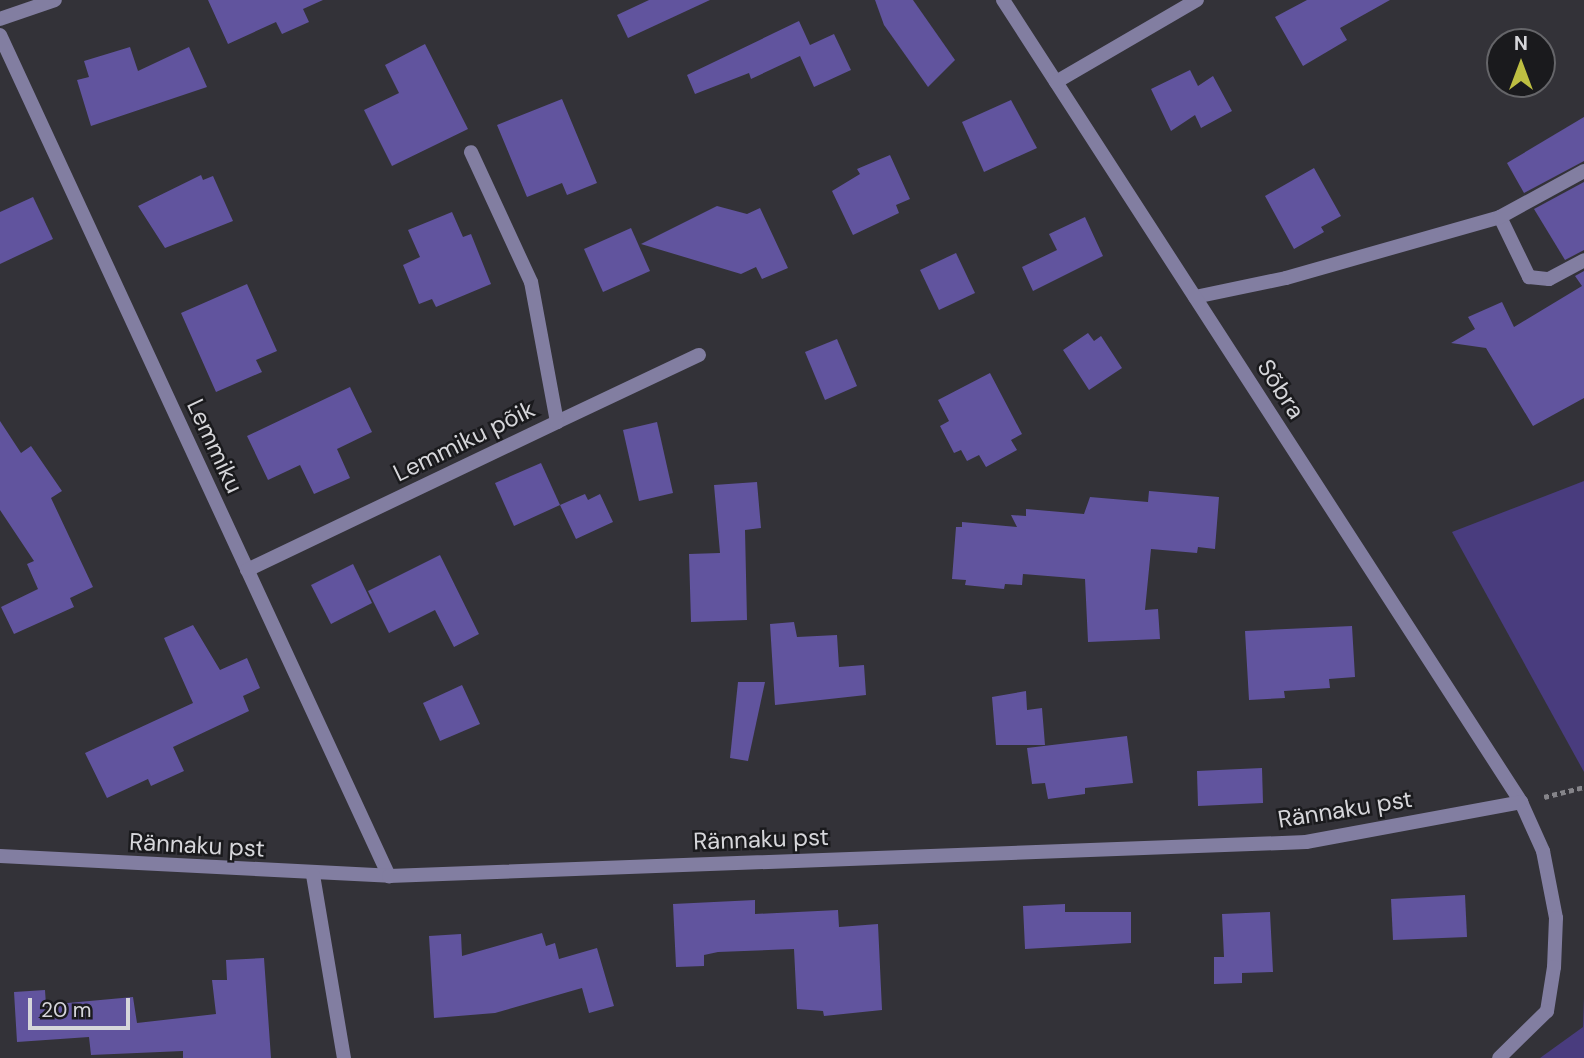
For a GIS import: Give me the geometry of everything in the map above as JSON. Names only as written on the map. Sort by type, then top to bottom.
[{"type":"street","points":[[0,19],[55,0]]},
{"type":"street","name":"Sõbra","points":[[1003,0],[1521,802]]},
{"type":"street","points":[[1056,82],[1197,0]]},
{"type":"street","name":"Lemmiku","points":[[0,35],[389,876]]},
{"type":"street","name":"Lemmiku põik","points":[[247,570],[557,422],[531,282],[471,152]]},
{"type":"street","points":[[1195,297],[1286,278],[1500,217],[1584,171]]},
{"type":"street","points":[[1500,217],[1529,277],[1549,279],[1584,260]]},
{"type":"street","points":[[557,422],[699,355]]},
{"type":"street","points":[[1499,1058],[1547,1011],[1554,967],[1556,918],[1543,851],[1521,802]]},
{"type":"street","name":"Rännaku pst","points":[[0,856],[313,875],[389,876],[1306,842],[1521,802]]},
{"type":"street","points":[[313,875],[344,1058]]},
{"type":"path","points":[[1521,802],[1584,787]]},
{"type":"shaded area","points":[[1584,481],[1584,772],[1452,532]]},
{"type":"shaded area","points":[[1584,997],[1584,1058],[1540,1058],[1583,1027]]},
{"type":"building","points":[[208,0],[323,0],[303,9],[309,22],[282,34],[276,22],[228,44]]},
{"type":"building","points":[[649,0],[710,0],[628,38],[617,15]]},
{"type":"building","points":[[875,0],[913,0],[955,60],[928,87],[884,25]]},
{"type":"building","points":[[1307,0],[1390,0],[1340,28],[1347,40],[1303,66],[1275,17]]},
{"type":"building","points":[[799,21],[810,45],[834,34],[851,70],[814,87],[800,56],[751,79],[749,73],[695,94],[687,75]]},
{"type":"building","points":[[425,44],[468,129],[392,166],[364,110],[399,93],[385,65]]},
{"type":"building","points":[[130,47],[138,71],[189,47],[207,87],[91,126],[77,80],[89,77],[84,61]]},
{"type":"building","points":[[1190,70],[1198,86],[1213,76],[1232,111],[1201,128],[1195,115],[1171,131],[1151,89]]},
{"type":"building","points":[[562,99],[597,183],[567,195],[562,183],[527,197],[497,125]]},
{"type":"building","points":[[1011,100],[1037,148],[984,172],[962,122]]},
{"type":"building","points":[[1584,117],[1584,161],[1524,193],[1507,163]]},
{"type":"building","points":[[890,155],[910,199],[896,205],[899,213],[853,235],[832,191],[860,174],[857,169]]},
{"type":"building","points":[[1314,168],[1341,216],[1321,227],[1324,232],[1294,249],[1265,196]]},
{"type":"building","points":[[201,175],[203,180],[213,176],[233,221],[165,248],[138,206]]},
{"type":"building","points":[[1584,182],[1584,250],[1565,260],[1534,209]]},
{"type":"building","points":[[33,197],[53,239],[0,264],[0,212]]},
{"type":"building","points":[[717,206],[747,214],[760,208],[788,268],[762,279],[756,267],[741,274],[641,244]]},
{"type":"building","points":[[452,212],[463,237],[471,234],[491,284],[436,307],[432,299],[419,304],[403,265],[420,257],[408,230]]},
{"type":"building","points":[[1085,217],[1103,256],[1033,291],[1022,267],[1057,250],[1049,234]]},
{"type":"building","points":[[631,228],[650,271],[603,292],[584,249]]},
{"type":"building","points":[[956,253],[975,293],[939,310],[920,270]]},
{"type":"building","points":[[1584,271],[1584,398],[1533,426],[1486,348],[1451,343],[1475,329],[1468,317],[1502,302],[1514,327],[1582,286],[1575,276]]},
{"type":"building","points":[[247,284],[277,351],[256,360],[262,372],[216,392],[181,313]]},
{"type":"building","points":[[1088,333],[1094,341],[1101,336],[1122,368],[1089,390],[1063,350]]},
{"type":"building","points":[[837,339],[857,386],[825,400],[805,352]]},
{"type":"building","points":[[990,373],[1022,434],[1011,440],[1017,450],[986,467],[979,455],[967,461],[961,450],[954,453],[940,426],[949,421],[938,400]]},
{"type":"building","points":[[350,387],[372,432],[337,449],[350,478],[314,494],[300,465],[268,480],[247,436]]},
{"type":"building","points":[[0,421],[21,453],[31,446],[62,491],[51,498],[93,587],[70,598],[74,607],[14,634],[1,607],[38,589],[27,564],[34,561],[0,510]]},
{"type":"building","points":[[657,422],[673,493],[639,501],[623,430]]},
{"type":"building","points":[[541,463],[560,505],[514,526],[495,483]]},
{"type":"building","points":[[757,482],[761,528],[745,530],[747,620],[691,622],[689,554],[720,553],[714,485]]},
{"type":"building","points":[[1149,491],[1219,497],[1215,549],[1198,547],[1197,553],[1151,549],[1145,610],[1158,609],[1160,639],[1088,642],[1085,579],[1023,574],[1022,585],[1005,584],[1004,589],[965,585],[966,580],[952,579],[956,527],[962,527],[962,522],[1017,527],[1011,515],[1026,516],[1026,509],[1084,514],[1090,497],[1148,502]]},
{"type":"building","points":[[585,494],[588,500],[600,494],[613,522],[576,539],[560,505]]},
{"type":"building","points":[[440,555],[479,634],[454,647],[435,610],[389,633],[368,591]]},
{"type":"building","points":[[353,564],[372,603],[331,624],[311,585]]},
{"type":"building","points":[[794,622],[797,637],[837,635],[839,667],[864,665],[866,695],[775,705],[770,624]]},
{"type":"building","points":[[193,625],[220,670],[247,658],[260,688],[243,696],[249,711],[173,747],[184,771],[151,786],[148,779],[107,798],[85,753],[193,703],[164,638]]},
{"type":"building","points":[[1352,626],[1355,677],[1329,679],[1330,688],[1284,691],[1285,698],[1249,700],[1245,631]]},
{"type":"building","points":[[738,682],[765,682],[748,761],[730,758]]},
{"type":"building","points":[[462,685],[480,724],[440,741],[423,703]]},
{"type":"building","points":[[1026,691],[1027,710],[1042,708],[1045,745],[996,745],[992,697]]},
{"type":"building","points":[[1127,736],[1133,783],[1085,788],[1085,794],[1048,799],[1045,783],[1032,784],[1027,748]]},
{"type":"building","points":[[1262,768],[1263,803],[1198,806],[1197,771]]},
{"type":"building","points":[[1465,895],[1467,937],[1393,940],[1391,899]]},
{"type":"building","points":[[755,900],[755,914],[838,910],[839,927],[878,924],[882,1010],[824,1016],[823,1011],[797,1009],[794,949],[718,952],[704,955],[704,966],[676,967],[673,904]]},
{"type":"building","points":[[1065,904],[1065,912],[1131,912],[1131,943],[1025,949],[1023,906]]},
{"type":"building","points":[[1270,912],[1273,972],[1242,973],[1242,983],[1214,984],[1214,957],[1224,957],[1222,914]]},
{"type":"building","points":[[542,933],[546,946],[555,943],[559,959],[597,948],[614,1006],[589,1013],[582,988],[495,1013],[434,1018],[429,936],[461,934],[462,956]]},
{"type":"building","points":[[264,958],[271,1058],[183,1058],[183,1051],[91,1055],[89,1037],[17,1042],[14,992],[45,990],[46,1005],[133,997],[137,1023],[216,1014],[212,980],[227,980],[226,960]]}]
